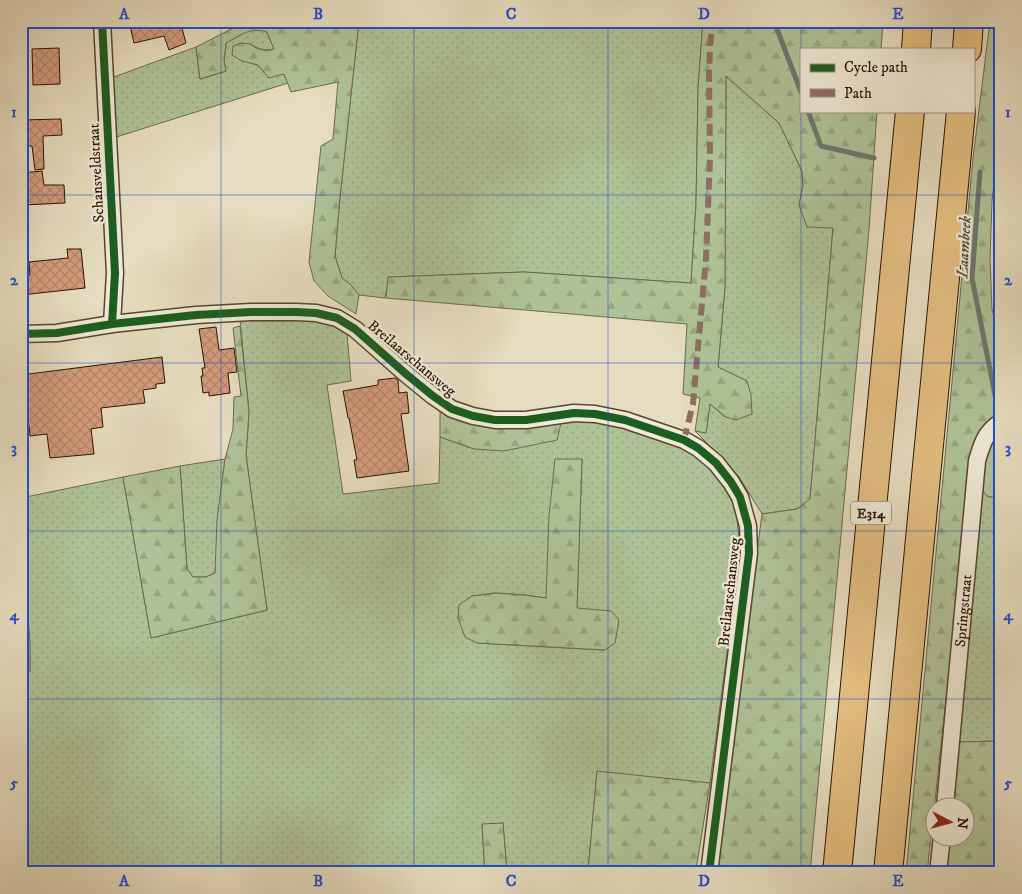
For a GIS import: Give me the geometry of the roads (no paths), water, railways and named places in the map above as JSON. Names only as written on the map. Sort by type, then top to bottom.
[{"type":"highway","points":[[916,48],[918,21]]},
{"type":"highway","points":[[967,48],[969,21]]},
{"type":"highway","name":"E314","points":[[837,873],[910,112]]},
{"type":"highway","points":[[888,873],[961,112]]},
{"type":"street","name":"Schansveldstraat","points":[[102,21],[115,273],[112,324]]},
{"type":"street","name":"Breilaarschansweg","points":[[21,334],[57,333],[112,324],[196,315],[250,312],[316,313],[337,318],[355,329],[432,396],[452,409],[473,416],[495,420],[526,420],[574,412],[594,414],[624,420],[684,440],[698,448],[716,463],[740,497],[748,526],[749,553],[709,873]]},
{"type":"street","name":"Springstraat","points":[[945,796],[977,461],[982,444],[988,434],[1001,422]]},
{"type":"street","points":[[938,873],[941,846]]},
{"type":"waterway","name":"Laambeek","points":[[774,21],[800,89]]},
{"type":"waterway","name":"Laambeek","points":[[808,112],[821,146],[874,158]]},
{"type":"waterway","name":"Laambeek","points":[[980,172],[972,278],[995,395],[1001,411]]}]
